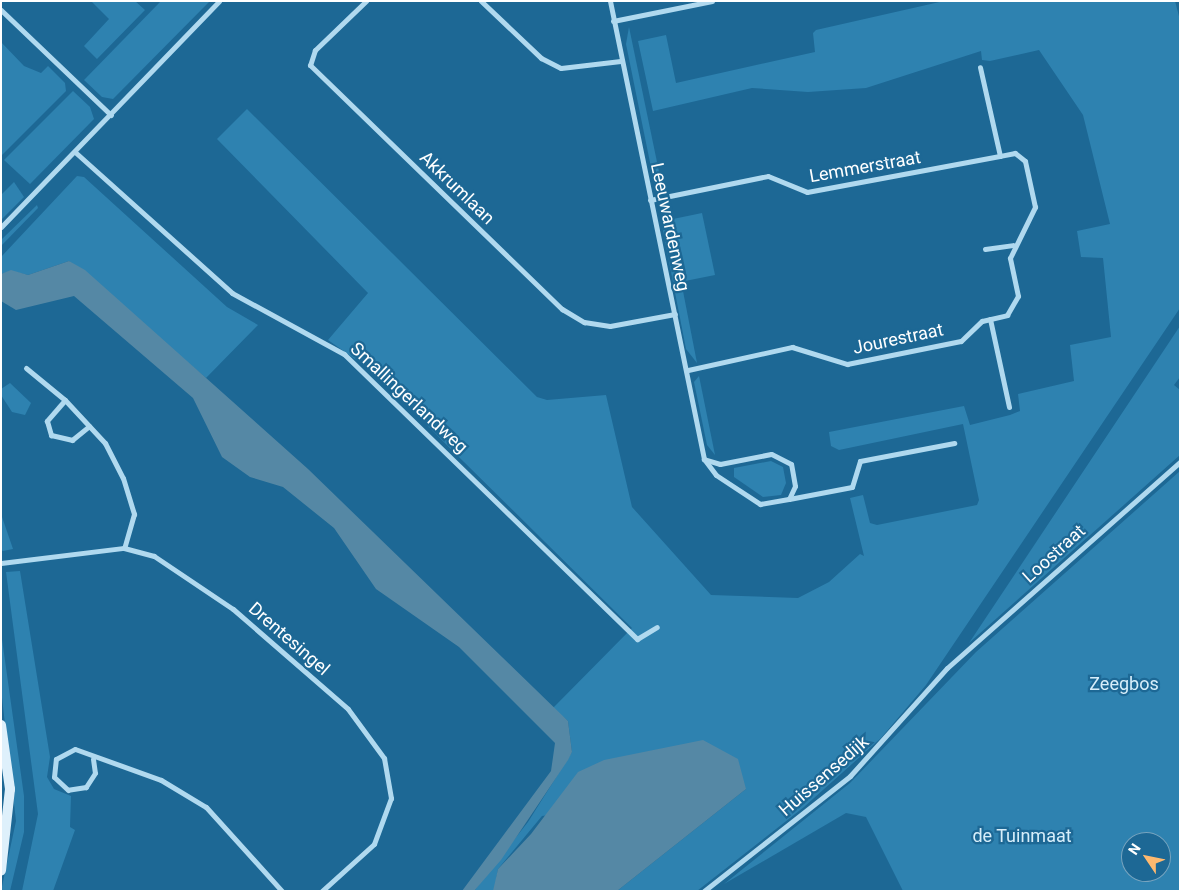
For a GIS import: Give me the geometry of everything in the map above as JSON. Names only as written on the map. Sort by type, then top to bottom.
[{"type":"street","points":[[1,227],[111,116],[220,1]]},
{"type":"street","name":"Akkrumlaan","points":[[366,1],[315,50],[310,65],[562,309],[584,322],[610,326],[675,314]]},
{"type":"street","points":[[481,1],[540,58],[561,68],[621,61]]},
{"type":"street","name":"Leeuwardenweg","points":[[610,1],[650,200],[688,370],[704,459]]},
{"type":"street","points":[[613,21],[712,1]]},
{"type":"street","points":[[1,10],[111,116]]},
{"type":"street","points":[[980,67],[1000,156]]},
{"type":"street","name":"Smallingerlandweg","points":[[75,152],[232,293],[344,354],[637,639],[657,627]]},
{"type":"street","name":"Lemmerstraat","points":[[650,200],[768,176],[807,192],[1015,153],[1025,161],[1035,207],[1032,219],[1013,245]]},
{"type":"street","points":[[984,249],[1013,245]]},
{"type":"street","name":"Jourestraat","points":[[688,370],[792,347],[847,364],[961,340],[990,319],[1008,315],[1018,296],[1010,258],[1013,245]]},
{"type":"street","points":[[990,319],[1009,406]]},
{"type":"street","points":[[26,368],[65,400],[105,443],[123,478],[134,514],[124,548]]},
{"type":"street","points":[[65,400],[47,421],[51,435],[72,440],[89,426]]},
{"type":"street","points":[[704,459],[716,474],[760,504],[852,488],[860,461],[954,443]]},
{"type":"street","points":[[704,459],[720,464],[771,454],[790,464],[795,486],[790,499]]},
{"type":"street","name":"Loostraat","points":[[947,668],[1180,462]]},
{"type":"street","name":"Drentesingel","points":[[1,563],[124,548],[154,556],[233,609],[323,686],[374,739],[390,777],[386,820],[374,844],[356,865],[322,891]]},
{"type":"street","name":"Huissensedijk","points":[[704,891],[850,776],[947,668]]},
{"type":"street","points":[[1,725],[10,789],[1,871]]},
{"type":"street","points":[[93,759],[95,773],[86,787],[68,790],[54,777],[56,759],[67,750],[81,750],[93,759],[161,780],[206,807],[282,891]]},
{"type":"green space","points":[[91,1],[135,1],[145,10],[97,59],[84,46],[109,19]]},
{"type":"green space","points":[[161,1],[210,1],[113,99],[102,97],[84,80]]},
{"type":"green space","points":[[944,1],[1175,1],[1180,20],[1180,308],[926,685],[881,738],[804,807],[697,891],[617,891],[746,789],[542,816],[498,869],[494,891],[474,891],[528,822],[572,752],[568,721],[553,708],[632,628],[372,371],[328,340],[368,293],[217,139],[247,109],[537,397],[547,400],[606,395],[632,507],[711,595],[798,598],[829,582],[860,554],[864,556],[850,498],[863,495],[870,523],[877,525],[977,505],[979,500],[963,424],[839,450],[831,446],[829,432],[964,406],[970,425],[1010,415],[1020,411],[1018,394],[1074,381],[1070,345],[1111,337],[1103,258],[1081,257],[1077,231],[1110,224],[1083,115],[1039,50],[990,61],[982,60],[981,51],[866,88],[808,92],[752,88],[653,111],[638,41],[666,35],[676,83],[815,52],[813,33],[816,30]]},
{"type":"green space","points":[[629,27],[663,191],[656,192],[626,44]]},
{"type":"green space","points":[[1,42],[24,66],[41,73],[48,66],[65,83],[66,91],[1,156]]},
{"type":"green space","points":[[73,91],[90,107],[94,119],[30,184],[4,160]]},
{"type":"green space","points":[[77,176],[84,177],[227,307],[258,325],[206,378],[69,261],[28,275],[11,271],[1,274],[1,257]]},
{"type":"green space","points":[[14,182],[24,197],[1,220],[1,195]]},
{"type":"green space","points":[[37,205],[38,208],[1,246],[1,240]]},
{"type":"green space","points":[[667,209],[697,363],[686,349],[661,220]]},
{"type":"green space","points":[[702,213],[715,275],[685,281],[673,219]]},
{"type":"green space","points":[[1180,326],[1180,377],[1174,385],[1180,390],[1180,455],[969,643]]},
{"type":"green space","points":[[699,376],[715,455],[707,445],[694,382]]},
{"type":"green space","points":[[10,383],[31,403],[25,415],[12,412],[1,395],[1,389]]},
{"type":"green space","points":[[771,461],[783,467],[786,483],[781,495],[763,497],[734,477],[734,468]]},
{"type":"green space","points":[[1180,471],[1180,891],[903,891],[866,817],[846,813],[724,884],[850,783],[976,652]]},
{"type":"green space","points":[[1,514],[13,549],[3,551],[1,550]]},
{"type":"green space","points":[[20,571],[50,757],[47,777],[54,789],[71,796],[70,827],[75,830],[53,891],[22,891],[38,814],[6,572]]},
{"type":"green space","points":[[1,632],[24,796],[24,832],[10,891],[1,891],[16,821],[1,689]]},
{"type":"shaded area","points":[[69,261],[85,270],[308,469],[568,721],[572,752],[568,760],[501,860],[474,891],[462,891],[551,771],[555,743],[459,647],[376,589],[334,528],[283,487],[250,477],[222,457],[193,398],[74,296],[16,310],[1,301],[1,274],[11,270],[28,275]]},
{"type":"shaded area","points":[[703,740],[738,759],[746,789],[617,891],[493,891],[498,869],[531,834],[578,772],[604,760]]},
{"type":"park label","name":"Zeegbos","points":[[1124,684]]},
{"type":"park label","name":"de Tuinmaat","points":[[1022,836]]}]
